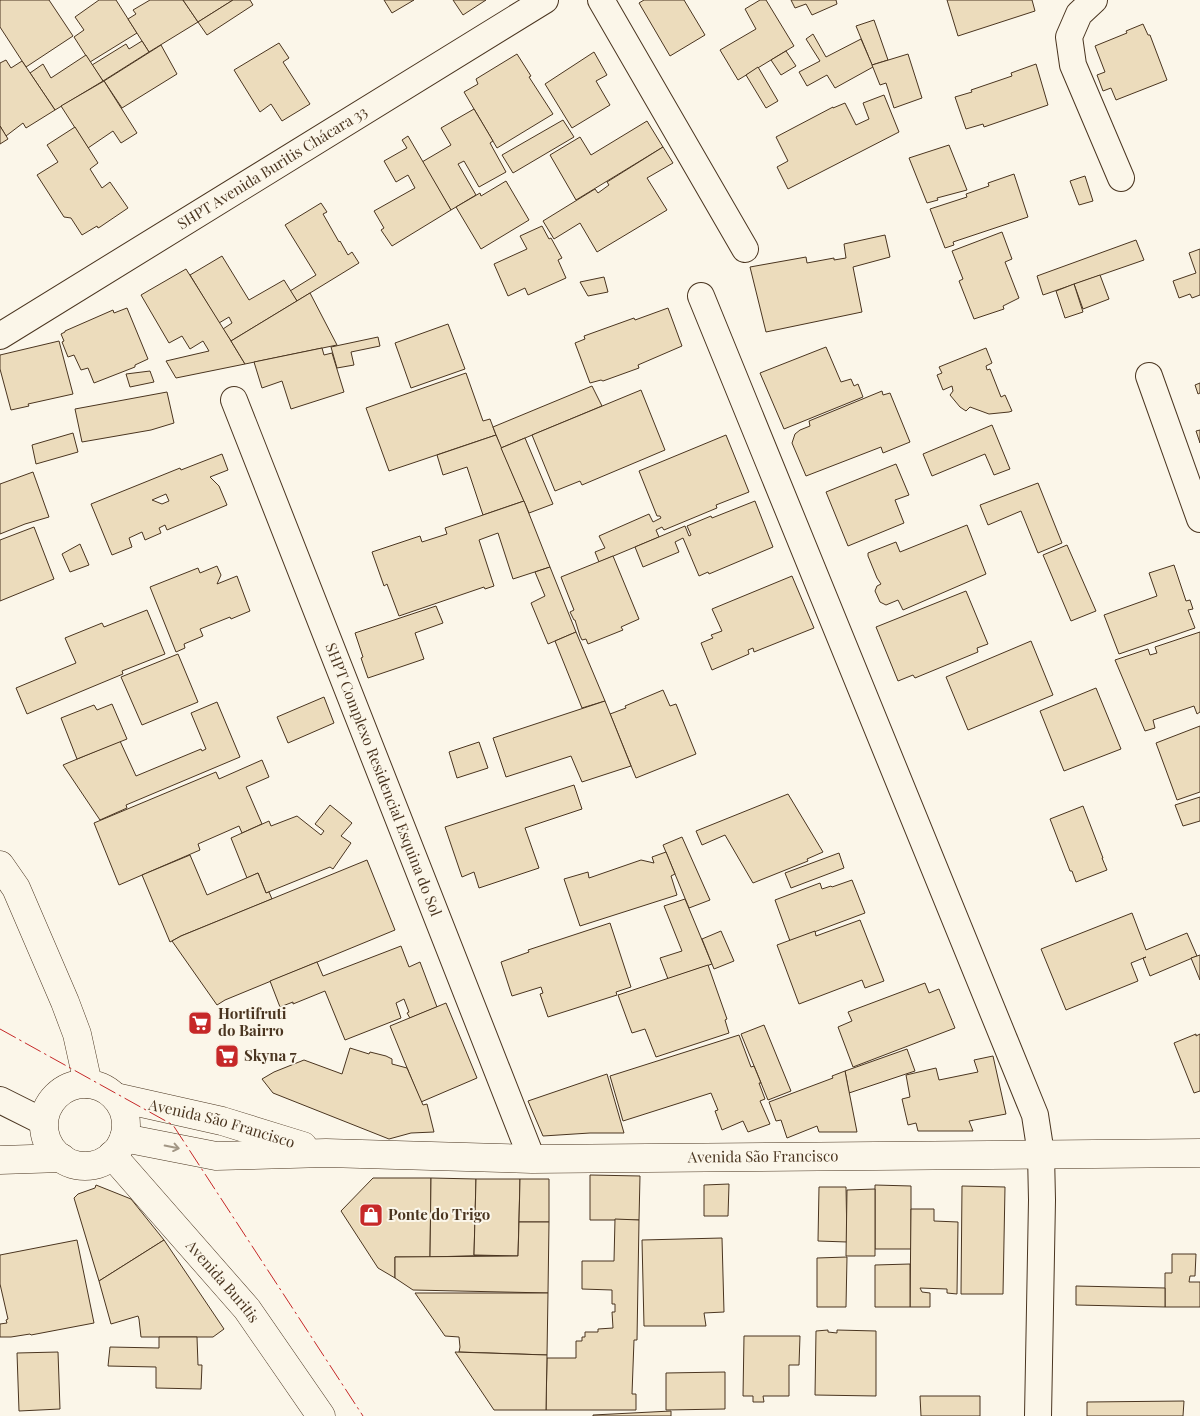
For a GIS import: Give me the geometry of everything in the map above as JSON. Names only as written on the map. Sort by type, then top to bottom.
[{"type":"street","name":"SHPT Avenida Buritis Chácara 33","points":[[0,336],[545,0]]},
{"type":"street","points":[[601,0],[745,249]]},
{"type":"street","points":[[1094,0],[1079,14],[1069,37],[1073,65],[1121,178]]},
{"type":"street","points":[[701,296],[1034,1115],[1041,1154],[1042,1200],[1038,1416]]},
{"type":"street","points":[[1149,376],[1200,519]]},
{"type":"street","name":"SHPT Complexo Residencial Esquina do Sol","points":[[234,400],[532,1159]]},
{"type":"street","points":[[0,865],[16,888],[65,1002],[77,1034],[88,1084]]},
{"type":"street","points":[[88,1084],[103,1087],[115,1096],[122,1105],[126,1126],[118,1147],[100,1163],[87,1166],[74,1164],[62,1158],[52,1148],[46,1136],[44,1122],[49,1106],[58,1094],[73,1086],[88,1084]]},
{"type":"street","name":"Avenida São Francisco","points":[[115,1096],[222,1121],[326,1153]]},
{"type":"street","points":[[0,1100],[44,1122]]},
{"type":"street","name":"Avenida São Francisco","points":[[118,1147],[216,1156],[326,1153],[532,1159],[1200,1153]]},
{"type":"street","name":"Avenida Buritis","points":[[118,1147],[247,1309],[321,1416]]},
{"type":"street","points":[[0,1160],[62,1158]]},
{"type":"building","points":[[0,0],[49,0],[73,36],[26,67],[0,27]]},
{"type":"building","points":[[99,0],[116,0],[137,33],[90,62],[74,37],[84,30],[75,17]]},
{"type":"building","points":[[150,0],[183,0],[198,22],[149,52],[128,19],[136,14],[133,10]]},
{"type":"building","points":[[183,0],[233,0],[198,22]]},
{"type":"building","points":[[233,0],[250,0],[253,5],[207,35],[198,22]]},
{"type":"building","points":[[384,0],[414,0],[392,13]]},
{"type":"building","points":[[453,0],[486,0],[463,15]]},
{"type":"building","points":[[644,0],[684,0],[705,35],[670,56],[639,3]]},
{"type":"building","points":[[760,0],[766,0],[794,46],[738,80],[720,50],[756,29],[745,9]]},
{"type":"building","points":[[791,0],[836,0],[837,4],[812,15],[806,4],[795,8]]},
{"type":"building","points":[[947,0],[1032,0],[1035,11],[958,36]]},
{"type":"building","points":[[874,20],[888,60],[872,65],[856,26]]},
{"type":"building","points":[[1143,24],[1148,35],[1150,35],[1167,80],[1116,100],[1111,88],[1103,91],[1097,75],[1105,72],[1095,46],[1127,33],[1126,31]]},
{"type":"building","points":[[813,34],[826,57],[861,39],[873,67],[835,88],[827,75],[807,86],[799,72],[820,61],[806,39]]},
{"type":"building","points":[[142,41],[149,52],[103,81],[92,65],[126,44],[129,49]]},
{"type":"building","points":[[279,43],[289,58],[283,62],[310,104],[282,121],[271,104],[260,112],[234,70]]},
{"type":"building","points":[[161,45],[177,74],[122,108],[104,81]]},
{"type":"building","points":[[786,51],[796,66],[781,75],[771,60]]},
{"type":"building","points":[[594,52],[607,75],[596,81],[610,105],[572,128],[545,84]]},
{"type":"building","points":[[517,54],[531,76],[529,77],[553,114],[497,148],[464,92],[478,84],[476,79]]},
{"type":"building","points":[[908,54],[922,98],[894,108],[886,83],[880,85],[872,65]]},
{"type":"building","points":[[86,55],[103,81],[55,110],[30,73],[43,64],[51,78]]},
{"type":"building","points":[[6,60],[11,68],[22,61],[55,110],[26,128],[23,123],[6,136],[0,126],[0,63]]},
{"type":"building","points":[[1036,64],[1048,105],[984,127],[983,124],[966,129],[955,97],[1012,76],[1011,73]]},
{"type":"building","points":[[758,67],[778,101],[766,108],[746,75]]},
{"type":"building","points":[[104,81],[137,133],[121,143],[113,131],[88,148],[61,106]]},
{"type":"building","points":[[884,95],[899,132],[788,189],[777,167],[788,161],[776,137],[833,107],[845,103],[856,125],[869,119],[863,103]]},
{"type":"building","points":[[474,109],[493,141],[490,143],[506,172],[479,187],[464,161],[458,164],[476,195],[451,210],[422,162],[451,145],[441,128]]},
{"type":"building","points":[[563,120],[574,137],[513,173],[502,155]]},
{"type":"building","points":[[647,121],[663,147],[576,200],[550,155],[580,137],[591,155]]},
{"type":"building","points":[[0,126],[8,139],[0,144]]},
{"type":"building","points":[[75,127],[98,163],[90,169],[102,188],[110,182],[128,208],[100,227],[98,228],[97,226],[82,235],[71,218],[64,217],[37,175],[58,162],[47,145]]},
{"type":"building","points":[[408,136],[451,210],[392,246],[381,230],[384,228],[374,211],[415,188],[408,175],[396,182],[384,161],[407,148],[402,140]]},
{"type":"building","points":[[949,145],[967,190],[937,198],[938,200],[927,203],[909,158]]},
{"type":"building","points":[[663,147],[673,163],[647,178],[667,210],[597,252],[580,223],[554,239],[543,221],[595,189],[598,193],[609,185],[607,182]]},
{"type":"building","points":[[1014,174],[1028,217],[953,242],[954,245],[945,248],[930,209],[967,197],[966,194],[989,186],[988,183]]},
{"type":"building","points":[[1085,176],[1093,201],[1079,205],[1070,181]]},
{"type":"building","points":[[506,181],[529,220],[481,249],[456,207],[480,193],[481,196]]},
{"type":"building","points":[[321,203],[327,212],[323,214],[339,242],[348,255],[352,252],[359,263],[297,301],[290,291],[316,275],[285,225]]},
{"type":"building","points":[[542,226],[562,258],[558,260],[566,278],[528,295],[525,288],[508,296],[494,264],[527,249],[520,236]]},
{"type":"building","points":[[1002,232],[1012,259],[1005,262],[1019,298],[1003,306],[1004,309],[974,319],[959,281],[963,279],[952,251]]},
{"type":"building","points":[[885,235],[890,257],[853,267],[862,312],[766,332],[750,267],[806,257],[807,263],[834,258],[834,260],[846,258],[844,244]]},
{"type":"building","points":[[1136,240],[1144,260],[1043,295],[1037,276]]},
{"type":"building","points":[[1200,249],[1200,295],[1192,298],[1190,294],[1179,298],[1173,281],[1196,273],[1189,253]]},
{"type":"building","points":[[222,256],[249,300],[284,280],[297,301],[231,341],[223,329],[232,323],[229,317],[219,323],[190,275]]},
{"type":"building","points":[[186,269],[245,364],[176,378],[166,361],[209,351],[203,341],[190,349],[182,336],[169,343],[141,295]]},
{"type":"building","points":[[1100,275],[1109,299],[1083,309],[1074,284]]},
{"type":"building","points":[[604,277],[608,292],[588,296],[580,282]]},
{"type":"building","points":[[1074,284],[1083,312],[1065,318],[1056,291]]},
{"type":"building","points":[[310,293],[337,345],[245,364],[231,341]]},
{"type":"building","points":[[127,308],[148,359],[135,365],[135,367],[94,383],[88,368],[81,370],[74,355],[68,357],[61,334],[113,310],[114,313]]},
{"type":"building","points":[[668,308],[682,346],[638,365],[639,368],[603,381],[590,383],[575,343],[585,339],[584,336]]},
{"type":"building","points":[[448,324],[465,369],[411,388],[395,343]]},
{"type":"building","points":[[378,337],[380,346],[351,352],[354,365],[337,368],[331,347]]},
{"type":"building","points":[[59,341],[73,394],[28,404],[29,406],[11,410],[0,369],[0,355]]},
{"type":"building","points":[[826,347],[841,382],[851,379],[854,386],[858,384],[863,397],[784,429],[760,373]]},
{"type":"building","points":[[322,348],[324,355],[332,353],[344,392],[291,409],[282,381],[262,388],[254,362]]},
{"type":"building","points":[[986,348],[992,363],[986,366],[987,370],[990,369],[1001,397],[1005,395],[1012,411],[989,414],[970,407],[966,411],[950,395],[953,391],[952,386],[943,390],[937,375],[942,373],[939,367]]},
{"type":"building","points":[[150,371],[154,382],[130,387],[126,374]]},
{"type":"building","points":[[466,373],[483,421],[490,419],[496,435],[389,471],[366,408]]},
{"type":"building","points":[[1200,383],[1200,393],[1198,394],[1195,385]]},
{"type":"building","points":[[592,386],[602,406],[501,448],[493,427]]},
{"type":"building","points":[[641,390],[665,450],[582,485],[580,481],[555,491],[532,435]]},
{"type":"building","points":[[882,391],[883,395],[890,393],[910,442],[883,453],[881,447],[806,476],[792,443],[795,434],[810,426],[809,421]]},
{"type":"building","points":[[167,392],[174,423],[151,430],[82,442],[75,409]]},
{"type":"building","points":[[992,425],[1010,469],[994,475],[985,454],[932,476],[923,454]]},
{"type":"building","points":[[1200,430],[1200,443],[1196,431]]},
{"type":"building","points":[[73,433],[78,452],[36,464],[32,445]]},
{"type":"building","points":[[496,435],[524,501],[483,515],[467,467],[443,475],[437,455]]},
{"type":"building","points":[[726,435],[749,492],[716,505],[717,508],[664,530],[662,527],[656,530],[659,537],[599,562],[595,552],[605,548],[599,536],[649,514],[653,522],[661,518],[657,516],[639,471]]},
{"type":"building","points":[[525,438],[553,504],[529,513],[501,448]]},
{"type":"building","points":[[222,454],[228,470],[210,477],[219,486],[227,505],[167,530],[165,525],[159,528],[161,533],[145,540],[142,532],[129,538],[132,547],[112,555],[91,504],[180,468],[181,470]],"holes":[[[166,494],[169,501],[162,504],[152,500]]]},
{"type":"building","points":[[896,464],[909,495],[895,500],[904,523],[848,546],[826,492]]},
{"type":"building","points":[[33,472],[49,517],[0,534],[0,484]]},
{"type":"building","points":[[1038,483],[1062,543],[1038,553],[1021,511],[988,525],[980,505]]},
{"type":"building","points":[[524,501],[550,567],[513,579],[498,533],[479,540],[494,586],[485,589],[484,587],[399,616],[387,584],[384,586],[372,552],[420,536],[422,542],[447,534],[445,528]]},
{"type":"building","points":[[755,501],[773,547],[709,574],[708,572],[699,576],[683,538],[675,542],[679,552],[643,567],[635,547],[685,526],[689,536],[691,535],[687,526]]},
{"type":"building","points":[[967,525],[986,574],[903,610],[898,600],[886,605],[880,602],[875,591],[877,586],[881,584],[868,553],[896,542],[900,552]]},
{"type":"building","points":[[34,527],[54,579],[0,601],[0,540]]},
{"type":"building","points":[[80,544],[89,565],[70,572],[62,554]]},
{"type":"building","points":[[1067,545],[1096,611],[1071,621],[1043,555]]},
{"type":"building","points":[[613,556],[639,619],[621,627],[623,630],[588,644],[586,639],[582,640],[570,612],[574,610],[561,577]]},
{"type":"building","points":[[1174,565],[1186,601],[1190,600],[1193,609],[1188,610],[1195,628],[1119,654],[1104,615],[1157,596],[1149,573]]},
{"type":"building","points":[[217,566],[221,575],[217,584],[237,576],[250,611],[200,629],[203,636],[184,644],[185,648],[176,652],[150,587],[198,568],[200,573]]},
{"type":"building","points":[[550,567],[576,632],[548,644],[531,603],[545,596],[535,572]]},
{"type":"building","points":[[792,576],[814,628],[754,652],[753,648],[748,650],[749,654],[712,670],[701,643],[713,638],[711,635],[722,631],[712,609]]},
{"type":"building","points":[[966,591],[988,644],[977,648],[978,652],[915,678],[913,675],[898,681],[876,627]]},
{"type":"building","points":[[436,606],[443,623],[415,633],[424,659],[368,678],[355,633]]},
{"type":"building","points":[[147,610],[165,654],[122,671],[123,674],[27,714],[16,688],[76,663],[65,638],[102,623],[104,627]]},
{"type":"building","points":[[576,632],[605,701],[582,708],[555,641]]},
{"type":"building","points":[[1200,632],[1200,712],[1197,714],[1194,706],[1153,720],[1155,728],[1145,731],[1115,660],[1148,649],[1150,655],[1157,653],[1155,647]]},
{"type":"building","points":[[1031,641],[1053,695],[968,730],[946,677]]},
{"type":"building","points":[[178,654],[198,702],[142,725],[121,677]]},
{"type":"building","points":[[1096,688],[1121,749],[1064,771],[1040,711]]},
{"type":"building","points":[[663,690],[670,706],[676,704],[696,754],[636,778],[610,714]]},
{"type":"building","points":[[324,697],[334,723],[288,743],[277,717]]},
{"type":"building","points":[[605,701],[631,766],[582,782],[571,756],[506,777],[493,738]]},
{"type":"building","points":[[217,702],[240,757],[126,805],[127,808],[100,820],[63,765],[120,741],[136,776],[201,749],[202,751],[206,749],[191,713]]},
{"type":"building","points":[[112,704],[127,739],[77,759],[61,718],[94,705],[97,710]]},
{"type":"building","points":[[1200,726],[1200,792],[1177,800],[1156,743]]},
{"type":"building","points":[[479,742],[488,768],[457,778],[449,752]]},
{"type":"building","points":[[262,760],[269,777],[246,787],[262,824],[242,833],[239,826],[198,844],[200,850],[119,885],[94,823],[216,772],[219,779]]},
{"type":"building","points":[[574,785],[582,809],[525,828],[539,868],[479,888],[474,872],[462,877],[445,827]]},
{"type":"building","points":[[788,794],[823,852],[807,859],[808,861],[753,883],[725,835],[702,845],[696,831]]},
{"type":"building","points":[[1200,797],[1200,821],[1183,826],[1175,805]]},
{"type":"building","points":[[330,805],[352,823],[341,836],[351,843],[333,869],[330,867],[266,893],[258,873],[247,878],[231,838],[269,821],[271,826],[297,816],[321,835],[324,831],[315,824]]},
{"type":"building","points":[[1083,806],[1107,870],[1076,882],[1050,819]]},
{"type":"building","points":[[682,837],[710,900],[689,908],[663,845]]},
{"type":"building","points":[[666,852],[675,874],[671,876],[677,895],[580,926],[564,879],[588,872],[589,878],[641,860],[654,863],[652,857]]},
{"type":"building","points":[[839,853],[844,868],[791,888],[785,873]]},
{"type":"building","points":[[190,855],[207,895],[258,873],[266,893],[269,892],[272,899],[170,942],[142,875]]},
{"type":"building","points":[[367,860],[395,930],[225,1000],[217,1005],[172,941],[181,936]]},
{"type":"building","points":[[852,880],[865,913],[790,941],[775,900],[820,883],[822,889]]},
{"type":"building","points":[[685,899],[712,964],[668,979],[660,958],[682,951],[664,906]]},
{"type":"building","points":[[1132,913],[1146,950],[1187,933],[1197,956],[1150,976],[1143,958],[1131,963],[1138,981],[1066,1010],[1041,949]]},
{"type":"building","points":[[860,920],[884,981],[865,988],[862,980],[799,1004],[777,945],[815,931],[816,936]]},
{"type":"building","points":[[610,923],[631,987],[616,992],[617,995],[548,1017],[540,994],[543,993],[541,987],[512,996],[501,962],[529,952],[528,950]]},
{"type":"building","points":[[721,931],[734,961],[714,969],[702,939]]},
{"type":"building","points":[[401,946],[409,967],[420,962],[437,1007],[410,1018],[404,999],[396,1003],[401,1018],[345,1040],[325,991],[293,1004],[293,1002],[280,1007],[270,981],[317,962],[323,976]]},
{"type":"building","points":[[1200,955],[1200,980],[1191,958]]},
{"type":"building","points":[[708,965],[727,1019],[725,1020],[729,1033],[656,1057],[645,1029],[632,1033],[618,995]]},
{"type":"building","points":[[925,983],[929,993],[939,989],[955,1028],[853,1067],[838,1027],[852,1021],[848,1012]]},
{"type":"building","points":[[446,1003],[477,1078],[421,1102],[390,1026]]},
{"type":"building","points":[[764,1025],[791,1091],[768,1100],[741,1034]]},
{"type":"building","points":[[1196,1034],[1196,1036],[1200,1034],[1200,1091],[1194,1093],[1174,1043]]},
{"type":"building","points":[[739,1035],[751,1067],[754,1066],[761,1083],[759,1083],[765,1099],[760,1101],[770,1124],[748,1132],[743,1121],[722,1130],[715,1111],[718,1110],[711,1093],[623,1121],[610,1076]]},
{"type":"building","points":[[350,1048],[369,1054],[370,1052],[386,1056],[392,1059],[392,1064],[407,1068],[423,1105],[427,1104],[434,1132],[411,1133],[389,1139],[273,1093],[262,1079],[304,1060],[342,1074]]},
{"type":"building","points":[[907,1049],[915,1071],[849,1093],[845,1071]]},
{"type":"building","points":[[993,1056],[1006,1114],[969,1121],[973,1131],[918,1131],[916,1123],[908,1125],[902,1099],[910,1097],[906,1075],[936,1068],[939,1080],[978,1072],[974,1060]]},
{"type":"building","points":[[845,1071],[857,1132],[819,1132],[817,1126],[787,1138],[781,1120],[776,1121],[769,1102],[833,1078],[832,1076]]},
{"type":"building","points":[[607,1074],[624,1133],[543,1136],[528,1101]]},
{"type":"building","points":[[590,1175],[640,1176],[639,1220],[590,1220]]},
{"type":"building","points":[[373,1178],[431,1178],[430,1257],[395,1257],[395,1278],[378,1268],[341,1211]]},
{"type":"building","points":[[431,1178],[476,1179],[474,1255],[499,1255],[430,1257]]},
{"type":"building","points":[[476,1179],[520,1179],[518,1256],[474,1255]]},
{"type":"building","points":[[520,1179],[549,1179],[549,1222],[519,1222]]},
{"type":"building","points":[[729,1184],[728,1216],[704,1216],[704,1185]]},
{"type":"building","points":[[96,1185],[131,1199],[164,1240],[99,1281],[74,1198],[78,1194],[95,1188]]},
{"type":"building","points":[[875,1185],[911,1186],[911,1249],[875,1249]]},
{"type":"building","points":[[962,1186],[1005,1187],[1003,1294],[961,1294]]},
{"type":"building","points":[[819,1187],[846,1187],[847,1242],[818,1241]]},
{"type":"building","points":[[875,1189],[875,1256],[846,1256],[847,1190]]},
{"type":"building","points":[[911,1209],[934,1209],[934,1221],[958,1222],[957,1294],[947,1293],[947,1289],[920,1288],[922,1292],[930,1293],[930,1307],[910,1307]]},
{"type":"building","points":[[615,1219],[639,1220],[637,1340],[634,1340],[632,1394],[636,1394],[636,1410],[546,1410],[547,1358],[576,1358],[576,1341],[582,1341],[582,1337],[585,1337],[585,1332],[598,1332],[598,1329],[613,1328],[612,1312],[615,1312],[615,1304],[612,1304],[612,1290],[582,1289],[582,1261],[614,1261]]},
{"type":"building","points":[[519,1222],[549,1222],[548,1293],[413,1290],[395,1278],[395,1257],[518,1256]]},
{"type":"building","points":[[722,1238],[724,1312],[704,1313],[706,1326],[644,1326],[642,1240]]},
{"type":"building","points":[[77,1240],[94,1323],[31,1335],[0,1337],[0,1324],[7,1323],[6,1320],[8,1319],[0,1284],[0,1255]]},
{"type":"building","points":[[164,1240],[224,1329],[213,1337],[141,1337],[138,1316],[111,1324],[99,1281]]},
{"type":"building","points":[[1172,1254],[1196,1254],[1195,1276],[1190,1276],[1189,1282],[1200,1282],[1200,1307],[1165,1307],[1165,1273],[1172,1273]]},
{"type":"building","points":[[847,1257],[846,1307],[817,1307],[817,1258]]},
{"type":"building","points":[[910,1264],[910,1307],[875,1307],[875,1265]]},
{"type":"building","points":[[1076,1286],[1165,1288],[1165,1307],[1076,1305]]},
{"type":"building","points":[[415,1293],[548,1293],[547,1355],[459,1352],[459,1337],[445,1336]]},
{"type":"building","points":[[828,1330],[828,1332],[837,1333],[837,1330],[876,1331],[876,1396],[815,1395],[816,1331]]},
{"type":"building","points":[[744,1336],[800,1336],[799,1365],[789,1365],[789,1396],[763,1396],[764,1402],[753,1402],[753,1396],[743,1396]]},
{"type":"building","points":[[159,1337],[197,1337],[198,1365],[202,1365],[201,1389],[156,1388],[156,1367],[108,1366],[110,1347],[159,1348]]},
{"type":"building","points":[[58,1352],[60,1409],[19,1411],[17,1353]]},
{"type":"building","points":[[455,1352],[547,1355],[546,1410],[494,1410]]},
{"type":"building","points":[[725,1372],[725,1409],[666,1410],[666,1373]]},
{"type":"building","points":[[920,1396],[980,1396],[980,1416],[921,1416]]},
{"type":"building","points":[[1184,1401],[1183,1416],[1087,1416],[1087,1402]]},
{"type":"building","points":[[671,1411],[671,1416],[593,1416],[593,1415]]},
{"type":"power","points":[[0,1029],[173,1125],[363,1416]]},
{"type":"place","name":"Hortifruti do Bairro","points":[[200,1023]]},
{"type":"place","name":"Skyna 7","points":[[227,1056]]},
{"type":"place","name":"Ponte do Trigo","points":[[371,1215]]}]
